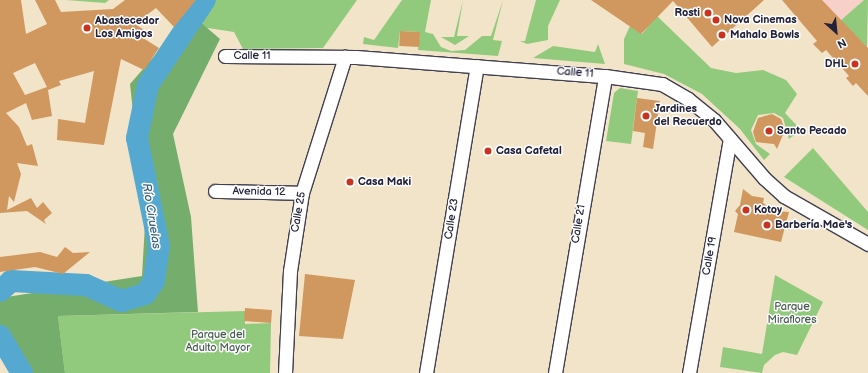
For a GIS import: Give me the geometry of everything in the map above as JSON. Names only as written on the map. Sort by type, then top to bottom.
[{"type":"street","name":"Calle 11","points":[[225,56],[345,57],[644,79],[674,90],[699,106],[730,138],[764,178],[784,196],[868,244]]},
{"type":"street","name":"Calle 25","points":[[286,373],[290,271],[302,193],[345,57]]},
{"type":"street","name":"Calle 23","points":[[426,373],[477,66]]},
{"type":"street","name":"Calle 21","points":[[555,373],[605,76]]},
{"type":"street","name":"Calle 19","points":[[689,373],[730,138]]},
{"type":"street","name":"Avenida 12","points":[[215,191],[302,193]]},
{"type":"shaded area","points":[[822,0],[864,0],[840,21]]},
{"type":"green space","points":[[66,0],[109,0],[105,3]]},
{"type":"green space","points":[[212,0],[357,0],[323,48],[243,49],[234,32],[201,27]]},
{"type":"green space","points":[[402,0],[431,0],[425,32],[433,34],[441,47],[451,51],[465,50],[482,36],[491,36],[503,0],[493,40],[502,41],[498,56],[418,50],[420,32],[400,31],[398,48],[363,44],[364,37],[374,40]]},
{"type":"green space","points":[[463,0],[457,36],[469,36],[455,45],[441,37],[454,37]]},
{"type":"green space","points":[[536,0],[560,0],[548,26],[548,40],[527,44],[520,41],[525,41]]},
{"type":"green space","points":[[864,0],[868,0],[867,47],[840,21]]},
{"type":"green space","points":[[191,14],[220,39],[173,134],[191,217],[198,312],[58,316],[65,373],[15,373],[0,348],[0,298],[142,276],[145,224],[130,84]]},
{"type":"green space","points":[[657,16],[711,68],[736,73],[763,70],[786,80],[797,94],[785,113],[801,130],[789,139],[783,118],[774,113],[758,115],[751,130],[756,144],[770,154],[764,160],[740,129],[702,94],[664,74],[624,64],[624,39],[630,26],[642,34]]},
{"type":"green space","points":[[598,44],[605,64],[533,58],[553,46],[595,52]]},
{"type":"green space","points":[[620,88],[638,91],[631,144],[606,141],[614,93]]},
{"type":"green space","points":[[813,148],[868,212],[868,230],[784,177]]},
{"type":"green space","name":"Parque Miraflores","points":[[775,275],[823,302],[797,355],[783,352],[775,355],[764,365],[762,373],[720,367],[723,347],[762,354]]},
{"type":"green space","name":"Parque del Adulto Mayor","points":[[245,311],[245,324],[271,323],[270,373],[65,373],[58,316]]},
{"type":"building","points":[[0,0],[21,0],[26,34],[47,24],[35,0],[55,0],[61,12],[113,9],[125,0],[196,0],[174,27],[156,8],[135,24],[147,32],[143,38],[159,48],[144,70],[121,59],[104,145],[57,140],[58,119],[85,123],[94,71],[59,81],[61,85],[48,90],[52,116],[32,120],[26,103],[6,113],[19,127],[27,146],[32,144],[38,166],[17,163],[21,174],[14,202],[9,196],[7,210],[31,198],[37,208],[43,202],[52,213],[44,220],[46,224],[27,211],[0,213]],"holes":[[[35,63],[47,87],[25,95],[13,73]]]},
{"type":"building","name":"Nova Cinemas","points":[[591,0],[764,0],[712,47],[673,1],[641,34]]},
{"type":"building","points":[[782,0],[822,0],[868,48],[868,96],[856,83],[853,86],[846,78],[849,76],[826,50],[822,53],[813,44],[817,41]]},
{"type":"building","points":[[400,31],[420,32],[419,47],[399,46]]},
{"type":"building","name":"Jardines del Recuerdo","points":[[637,98],[660,101],[653,149],[643,147],[645,133],[633,131]]},
{"type":"building","name":"Santo Pecado","points":[[772,114],[781,119],[785,130],[777,149],[774,144],[756,142],[753,132],[758,118]]},
{"type":"building","points":[[743,189],[752,196],[764,198],[763,203],[775,211],[789,212],[781,242],[734,232],[738,214],[735,211],[740,205]]},
{"type":"building","points":[[65,247],[73,253],[90,252],[63,274],[35,267],[0,272],[0,257],[40,252],[57,257]]},
{"type":"building","points":[[305,274],[355,280],[343,339],[299,336]]},
{"type":"building","points":[[245,308],[272,310],[271,323],[244,321]]},
{"type":"waterway","name":"Río Ciruelas","points":[[0,291],[11,281],[86,285],[122,301],[145,294],[154,281],[159,246],[137,138],[148,85],[205,0]]},
{"type":"waterway","name":"Río Ciruelas","points":[[0,336],[22,373]]},
{"type":"place","name":"Rosti","points":[[708,13]]},
{"type":"place","name":"Nova Cinemas","points":[[716,20]]},
{"type":"place","name":"Abastecedor Los Amigos","points":[[87,28]]},
{"type":"place","name":"Mahalo Bowls","points":[[722,35]]},
{"type":"place","name":"DHL","points":[[855,64]]},
{"type":"place","name":"Jardines del Recuerdo","points":[[646,116]]},
{"type":"place","name":"Santo Pecado","points":[[769,131]]},
{"type":"place","name":"Casa Cafetal","points":[[488,151]]},
{"type":"place","name":"Casa Maki","points":[[350,182]]},
{"type":"place","name":"Kotoy","points":[[746,210]]},
{"type":"place","name":"Barbería Mae's","points":[[767,225]]}]
